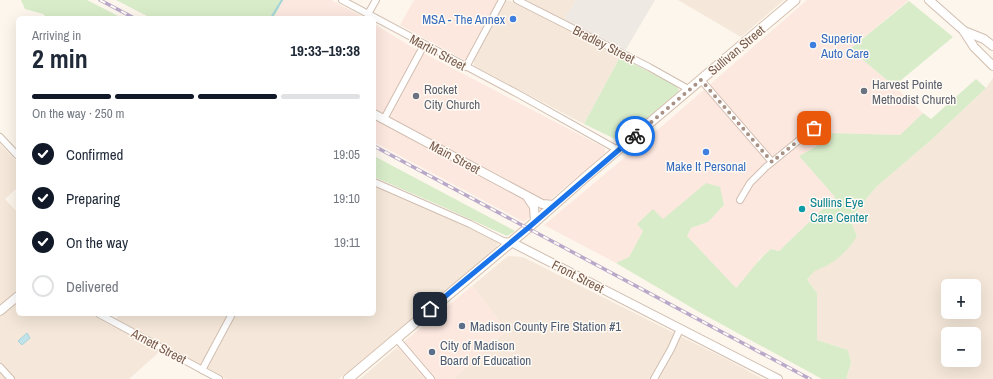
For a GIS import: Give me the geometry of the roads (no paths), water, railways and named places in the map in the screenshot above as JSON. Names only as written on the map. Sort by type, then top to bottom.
[{"type":"main road","name":"Sullivan Street","points":[[348,379],[795,0]]},
{"type":"street","name":"Martin Street","points":[[342,0],[372,16]]},
{"type":"street","points":[[368,14],[376,0]]},
{"type":"street","points":[[466,67],[502,0]]},
{"type":"street","name":"Bradley Street","points":[[516,0],[649,67],[690,90]]},
{"type":"street","points":[[928,0],[963,30],[974,46],[993,66]]},
{"type":"street","name":"Martin Street","points":[[376,18],[520,95],[618,150]]},
{"type":"street","points":[[963,30],[984,39],[993,46]]},
{"type":"street","points":[[384,119],[424,45]]},
{"type":"street","points":[[701,80],[772,162]]},
{"type":"street","name":"Main Street","points":[[376,115],[526,196],[542,204],[554,205]]},
{"type":"street","points":[[740,200],[750,183],[772,162],[814,128]]},
{"type":"street","points":[[0,137],[16,154]]},
{"type":"street","name":"Front Street","points":[[376,183],[470,224],[503,241],[511,242],[778,379]]},
{"type":"street","points":[[526,196],[534,207],[535,222]]},
{"type":"street","points":[[0,311],[16,298]]},
{"type":"street","name":"Arnett Street","points":[[103,316],[219,379]]},
{"type":"street","points":[[202,370],[231,316]]},
{"type":"street","points":[[654,379],[671,349],[680,329]]},
{"type":"street","points":[[396,338],[431,379]]},
{"type":"street","points":[[0,367],[11,379]]},
{"type":"water","points":[[27,333],[30,338],[22,345],[18,341]]},
{"type":"waterway","points":[[272,16],[282,0]]},
{"type":"railway","points":[[100,0],[130,16]]},
{"type":"railway","points":[[376,147],[810,379]]},
{"type":"place","name":"MSA - The Annex","points":[[513,19]]},
{"type":"place","name":"Superior Auto Care","points":[[813,45]]},
{"type":"place","name":"Harvest Pointe Methodist Church","points":[[864,91]]},
{"type":"place","name":"Rocket City Church","points":[[416,96]]},
{"type":"place","name":"Make It Personal","points":[[706,152]]},
{"type":"place","name":"Sullins Eye Care Center","points":[[802,209]]},
{"type":"place","name":"Madison County Fire Station #1","points":[[462,326]]},
{"type":"place","name":"City of Madison Board of Education","points":[[432,352]]}]
